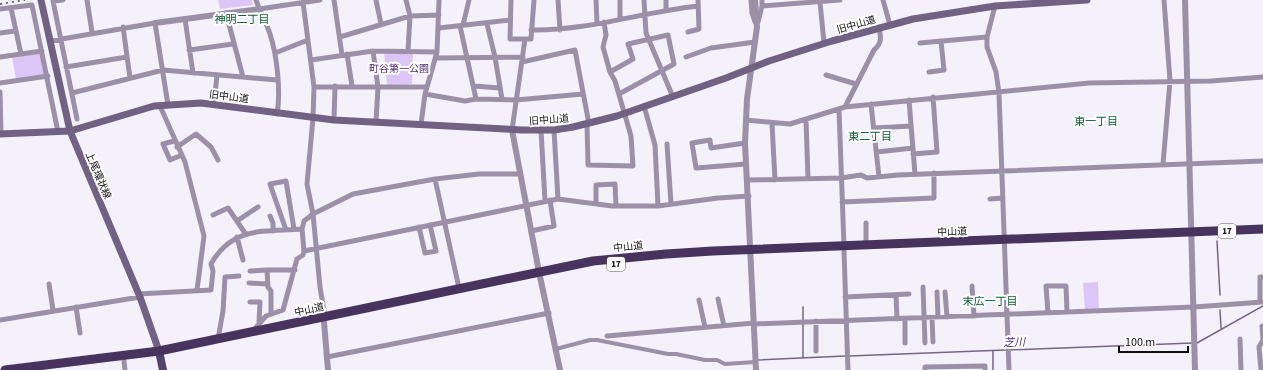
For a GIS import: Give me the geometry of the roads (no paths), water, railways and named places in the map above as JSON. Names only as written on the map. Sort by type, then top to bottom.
[{"type":"highway","name":"中山道","points":[[1191,235],[1263,229]]},
{"type":"highway","name":"中山道","points":[[5,370],[160,353],[540,275],[593,262],[630,257],[1191,235],[1263,235]]},
{"type":"highway","name":"中山道","points":[[844,249],[866,245],[1004,242]]},
{"type":"highway","name":"中山道","points":[[50,370],[125,366],[160,353],[218,339],[324,320],[459,288],[540,275]]},
{"type":"main road","name":"上尾環状線","points":[[41,0],[70,131],[139,296],[160,353]]},
{"type":"main road","name":"旧中山道","points":[[0,134],[70,131],[134,112],[164,105],[214,104],[277,114],[334,120],[512,130],[554,130],[588,124],[624,113],[674,97],[753,67],[824,43],[880,27],[998,4],[1087,0]]},
{"type":"main road","points":[[160,353],[163,370]]},
{"type":"street","points":[[63,0],[53,1],[77,119]]},
{"type":"street","points":[[87,0],[92,32]]},
{"type":"street","points":[[256,0],[270,34],[275,53],[277,114]]},
{"type":"street","points":[[50,41],[123,27],[320,0]]},
{"type":"street","points":[[334,0],[340,37],[352,86]]},
{"type":"street","points":[[376,0],[381,24]]},
{"type":"street","points":[[406,0],[410,16],[408,51]]},
{"type":"street","points":[[421,124],[427,87],[436,55],[439,28],[439,0]]},
{"type":"street","points":[[470,0],[461,25],[476,99]]},
{"type":"street","points":[[511,0],[510,39],[531,39],[534,0]]},
{"type":"street","points":[[558,0],[560,30]]},
{"type":"street","points":[[596,0],[597,23]]},
{"type":"street","points":[[620,0],[620,19]]},
{"type":"street","points":[[644,0],[646,33],[674,97]]},
{"type":"street","points":[[666,0],[666,9]]},
{"type":"street","points":[[751,0],[752,13],[757,27]]},
{"type":"street","points":[[755,0],[757,27]]},
{"type":"street","points":[[756,370],[749,196],[745,143],[746,120],[755,42],[762,3],[820,2],[840,0]]},
{"type":"street","points":[[883,0],[890,25]]},
{"type":"street","points":[[1164,0],[1170,81],[1164,164]]},
{"type":"street","points":[[1185,0],[1195,370]]},
{"type":"street","points":[[303,2],[314,87],[313,118],[307,184],[313,214],[317,248],[328,370]]},
{"type":"street","points":[[820,2],[824,43]]},
{"type":"street","points":[[531,30],[560,30],[645,16],[666,9],[698,3],[700,29],[688,32]]},
{"type":"street","points":[[998,4],[987,37],[987,47],[996,72],[999,93],[1009,370]]},
{"type":"street","points":[[0,10],[32,5],[48,76],[58,132]]},
{"type":"street","points":[[11,8],[20,54]]},
{"type":"street","points":[[226,13],[243,77]]},
{"type":"street","points":[[340,37],[410,16],[439,14]]},
{"type":"street","points":[[185,19],[193,73]]},
{"type":"street","points":[[439,28],[487,24],[510,20]]},
{"type":"street","points":[[311,60],[373,51],[408,51],[468,59],[495,57],[523,60],[575,50],[588,124],[588,165],[633,166],[631,136],[616,80],[610,72],[603,47],[606,36],[604,22]]},
{"type":"street","points":[[155,23],[163,70],[164,105],[174,140],[185,162],[204,236],[197,290]]},
{"type":"street","points":[[487,24],[495,57],[502,99]]},
{"type":"street","points":[[123,27],[130,78]]},
{"type":"street","points":[[848,370],[842,202],[842,108],[874,50],[880,44],[880,27]]},
{"type":"street","points":[[0,33],[15,31]]},
{"type":"street","points":[[610,72],[633,59],[628,44],[668,35],[674,64],[663,72],[619,94]]},
{"type":"street","points":[[920,43],[987,37]]},
{"type":"street","points":[[525,39],[512,130],[560,370]]},
{"type":"street","points":[[275,53],[308,40]]},
{"type":"street","points":[[929,72],[944,70],[941,41]]},
{"type":"street","points":[[686,57],[710,48],[755,42]]},
{"type":"street","points":[[189,50],[233,44]]},
{"type":"street","points":[[0,57],[42,51]]},
{"type":"street","points":[[373,51],[378,87],[376,122]]},
{"type":"street","points":[[66,67],[127,57]]},
{"type":"street","points":[[72,93],[163,70],[277,80]]},
{"type":"street","points":[[214,104],[217,75]]},
{"type":"street","points":[[826,75],[856,84]]},
{"type":"street","points":[[0,83],[48,76]]},
{"type":"street","points":[[746,120],[772,124],[790,124],[842,108],[933,97],[999,93],[1089,83],[1187,80],[1211,81],[1263,77]]},
{"type":"street","points":[[334,120],[335,86]]},
{"type":"street","points":[[474,86],[500,88]]},
{"type":"street","points":[[314,87],[427,87]]},
{"type":"street","points":[[0,92],[0,134]]},
{"type":"street","points":[[426,94],[465,101],[476,99],[516,100],[583,94]]},
{"type":"street","points":[[877,152],[937,152],[933,97]]},
{"type":"street","points":[[909,100],[915,174]]},
{"type":"street","points":[[872,104],[879,177]]},
{"type":"street","points":[[644,106],[655,145],[658,206]]},
{"type":"street","points":[[806,120],[808,179]]},
{"type":"street","points":[[772,124],[774,180]]},
{"type":"street","points":[[874,128],[911,126]]},
{"type":"street","points":[[531,231],[554,226],[547,201],[541,130]]},
{"type":"street","points":[[554,130],[558,199]]},
{"type":"street","points":[[178,147],[196,134],[211,147],[218,160]]},
{"type":"street","points":[[174,140],[163,144],[170,160],[182,155]]},
{"type":"street","points":[[745,143],[711,148],[710,140],[692,143],[696,168],[746,164]]},
{"type":"street","points":[[667,144],[670,204]]},
{"type":"street","points":[[748,180],[842,178],[860,175],[867,178],[934,173],[1263,161]]},
{"type":"street","points":[[842,202],[934,198],[934,173]]},
{"type":"street","points":[[252,332],[266,316],[283,310],[297,259],[303,255],[304,251],[302,229],[304,221],[313,214],[353,194],[435,179],[479,174],[520,174]]},
{"type":"street","points":[[435,179],[459,288]]},
{"type":"street","points":[[286,230],[270,184],[286,181],[294,230]]},
{"type":"street","points":[[596,204],[596,185],[615,184],[616,206]]},
{"type":"street","points":[[304,251],[558,199],[616,206],[658,206],[718,198],[749,196]]},
{"type":"street","points":[[990,199],[1002,198]]},
{"type":"street","points":[[237,221],[258,207]]},
{"type":"street","points":[[213,215],[228,208],[245,233]]},
{"type":"street","points":[[270,216],[273,223],[273,231]]},
{"type":"street","points":[[866,223],[866,245]]},
{"type":"street","points":[[419,227],[424,253],[436,251],[430,225]]},
{"type":"street","points":[[0,320],[139,296],[211,290],[213,271],[211,264],[217,252],[228,242],[245,233],[302,229]]},
{"type":"street","points":[[238,237],[243,260]]},
{"type":"street","points":[[267,270],[267,284],[271,291],[271,314]]},
{"type":"street","points":[[250,271],[295,270]]},
{"type":"street","points":[[218,339],[223,311],[225,277],[239,276]]},
{"type":"street","points":[[556,349],[590,340],[705,327],[816,321],[906,319],[1194,307],[1261,302],[1260,277],[1263,277]]},
{"type":"street","points":[[249,283],[267,284]]},
{"type":"street","points":[[49,284],[53,310]]},
{"type":"street","points":[[972,286],[974,316]]},
{"type":"street","points":[[1048,313],[1046,286],[1066,286],[1067,312]]},
{"type":"street","points":[[923,288],[925,343]]},
{"type":"street","points":[[933,342],[937,292]]},
{"type":"street","points":[[945,292],[947,317]]},
{"type":"street","points":[[846,296],[909,294]]},
{"type":"street","points":[[896,295],[897,319]]},
{"type":"street","points":[[700,300],[705,327]]},
{"type":"street","points":[[718,300],[724,326]]},
{"type":"street","points":[[250,302],[260,302],[260,322]]},
{"type":"street","points":[[76,307],[80,333]]},
{"type":"street","points":[[327,357],[549,313]]},
{"type":"street","points":[[905,342],[906,319]]},
{"type":"street","points":[[816,321],[816,351]]},
{"type":"street","points":[[1261,370],[1259,347],[1263,340],[1262,326]]},
{"type":"street","points":[[607,339],[668,354],[676,354],[705,360],[717,360],[725,364],[756,362]]},
{"type":"street","points":[[1240,339],[1241,370]]},
{"type":"street","points":[[925,370],[925,368],[985,366],[985,370]]},
{"type":"waterway","points":[[1217,241],[1220,295]]},
{"type":"waterway","name":"芝川","points":[[1197,343],[1263,306]]},
{"type":"waterway","points":[[803,307],[803,357]]},
{"type":"waterway","points":[[1220,310],[1221,328]]},
{"type":"waterway","name":"芝川","points":[[849,356],[1193,343]]},
{"type":"waterway","points":[[993,351],[993,370]]},
{"type":"waterway","name":"芝川","points":[[757,360],[845,356]]},
{"type":"railway","points":[[0,4],[25,0]]},
{"type":"district","name":"神明二丁目","points":[[242,19]]},
{"type":"district","name":"東一丁目","points":[[1096,121]]},
{"type":"district","name":"東二丁目","points":[[870,136]]},
{"type":"district","name":"末広一丁目","points":[[990,301]]},
{"type":"park label","name":"町谷第一公園","points":[[399,68]]}]
